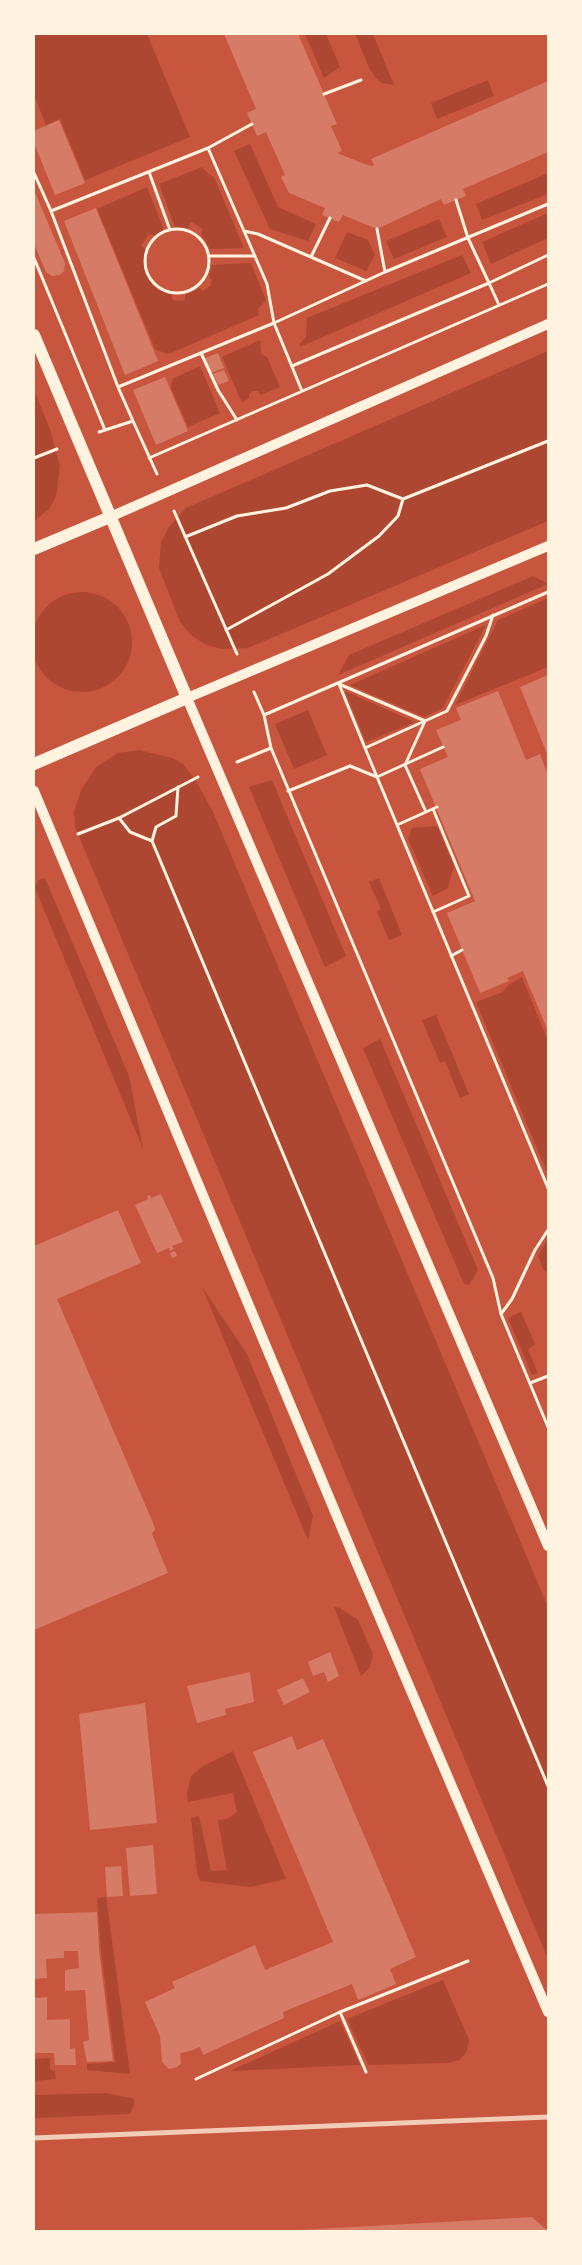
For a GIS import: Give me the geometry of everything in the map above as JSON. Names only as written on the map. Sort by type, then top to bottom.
[{"type":"main road","points":[[34,549],[166,493],[548,324]]},
{"type":"main road","points":[[34,335],[548,1546]]},
{"type":"main road","points":[[34,764],[548,546]]},
{"type":"main road","points":[[34,791],[354,1557],[548,2012]]},
{"type":"street","points":[[34,2138],[548,2116]]},
{"type":"path","points":[[324,94],[361,80]]},
{"type":"path","points":[[51,211],[208,148],[252,124]]},
{"type":"path","points":[[208,148],[267,284],[274,323],[302,391]]},
{"type":"path","points":[[34,172],[51,211],[118,387],[264,716],[271,748],[288,791],[493,1278],[501,1314],[548,1427]]},
{"type":"path","points":[[148,172],[170,230]]},
{"type":"path","points":[[456,200],[468,238],[499,305]]},
{"type":"path","points":[[118,387],[274,323],[385,272],[548,204]]},
{"type":"path","points":[[311,257],[330,218]]},
{"type":"path","points":[[377,229],[385,272]]},
{"type":"path","points":[[170,230],[185,230],[194,233],[206,247],[209,256],[209,266],[206,275],[193,288],[175,293],[157,285],[147,270],[147,251],[151,242],[170,230]]},
{"type":"path","points":[[244,231],[258,234],[367,281]]},
{"type":"path","points":[[209,256],[255,256]]},
{"type":"path","points":[[292,366],[489,283],[548,256]]},
{"type":"path","points":[[34,258],[106,430]]},
{"type":"path","points":[[149,458],[548,284]]},
{"type":"path","points":[[201,353],[218,390],[237,420]]},
{"type":"path","points":[[34,458],[133,421]]},
{"type":"path","points":[[185,537],[237,516],[286,508],[330,491],[366,485],[403,499],[548,441]]},
{"type":"path","points":[[226,630],[328,574],[379,536],[398,516],[403,499]]},
{"type":"path","points":[[264,716],[548,592]]},
{"type":"path","points":[[365,748],[447,711],[486,636],[493,616]]},
{"type":"path","points":[[339,684],[425,721]]},
{"type":"path","points":[[339,684],[548,1188]]},
{"type":"path","points":[[425,721],[405,765],[426,812]]},
{"type":"path","points":[[288,791],[350,766],[377,777],[444,747]]},
{"type":"path","points":[[78,834],[119,818],[178,787],[271,748]]},
{"type":"path","points":[[178,787],[176,816],[156,827],[152,841],[548,1786]]},
{"type":"path","points":[[397,825],[435,808],[469,896],[432,912]]},
{"type":"path","points":[[119,818],[130,832],[152,841]]},
{"type":"path","points":[[451,956],[462,950]]},
{"type":"path","points":[[501,1314],[512,1299],[535,1250],[548,1230]]},
{"type":"path","points":[[530,1383],[548,1376]]},
{"type":"path","points":[[196,2079],[340,2012],[468,1961]]},
{"type":"path","points":[[340,2012],[366,2072]]},
{"type":"shaded area","points":[[34,34],[147,34],[190,137],[85,180],[60,119],[46,125],[34,95]]},
{"type":"shaded area","points":[[305,34],[326,34],[340,67],[324,78]]},
{"type":"shaded area","points":[[355,34],[373,34],[394,85],[382,83],[376,78],[369,68]]},
{"type":"shaded area","points":[[488,80],[494,96],[437,119],[431,103]]},
{"type":"shaded area","points":[[250,144],[278,207],[316,224],[308,241],[270,229],[234,151]]},
{"type":"shaded area","points":[[202,167],[214,177],[244,248],[210,249],[201,234],[203,229],[191,222],[188,228],[175,227],[159,184]]},
{"type":"shaded area","points":[[548,173],[548,194],[482,220],[476,204]]},
{"type":"shaded area","points":[[147,187],[164,230],[153,236],[149,234],[141,246],[146,249],[144,270],[153,286],[172,294],[172,299],[177,301],[185,300],[185,295],[200,288],[203,291],[210,286],[212,280],[209,277],[212,265],[251,263],[266,300],[258,309],[259,315],[171,353],[167,354],[155,349],[97,209]]},
{"type":"shaded area","points":[[548,213],[548,238],[491,264],[482,242]]},
{"type":"shaded area","points":[[439,219],[447,237],[394,259],[386,241]]},
{"type":"shaded area","points":[[347,232],[368,240],[375,255],[366,271],[335,258]]},
{"type":"shaded area","points":[[462,255],[471,273],[302,346],[299,345],[306,337],[307,318]]},
{"type":"shaded area","points":[[260,340],[261,354],[267,357],[280,387],[261,395],[258,391],[253,391],[249,394],[249,398],[242,403],[222,357]]},
{"type":"shaded area","points":[[548,351],[548,521],[248,648],[222,649],[206,645],[191,635],[180,622],[159,568],[161,542],[169,527],[186,508]]},
{"type":"shaded area","points":[[200,366],[220,413],[188,427],[171,388],[171,383],[174,378]]},
{"type":"shaded area","points":[[34,390],[50,429],[60,466],[56,496],[50,508],[34,521]]},
{"type":"shaded area","points":[[533,576],[548,584],[338,675],[349,655]]},
{"type":"shaded area","points":[[82,592],[101,595],[118,606],[129,623],[132,642],[129,661],[118,678],[101,689],[82,692],[63,689],[46,678],[35,661],[32,642],[35,623],[46,606],[63,595]]},
{"type":"shaded area","points":[[548,598],[548,667],[455,705],[498,620]]},
{"type":"shaded area","points":[[486,625],[443,708],[424,717],[350,685]]},
{"type":"shaded area","points":[[345,691],[415,722],[366,742]]},
{"type":"shaded area","points":[[308,710],[327,755],[294,769],[275,724]]},
{"type":"shaded area","points":[[139,750],[172,758],[183,764],[195,779],[213,812],[548,1607],[548,1959],[75,827],[74,812],[81,790],[96,767],[118,753]]},
{"type":"shaded area","points":[[272,780],[346,956],[325,967],[249,787]]},
{"type":"shaded area","points":[[437,826],[454,866],[448,888],[433,896],[408,839],[412,828]]},
{"type":"shaded area","points":[[45,878],[129,1076],[143,1149],[35,888],[38,880]]},
{"type":"shaded area","points":[[379,878],[402,935],[389,940],[377,912],[381,909],[369,882]]},
{"type":"shaded area","points":[[522,977],[548,1041],[548,1175],[476,1002],[503,992],[508,985]]},
{"type":"shaded area","points":[[436,1015],[469,1094],[460,1098],[445,1061],[440,1063],[422,1020]]},
{"type":"shaded area","points":[[380,1039],[478,1270],[469,1285],[464,1284],[363,1048]]},
{"type":"shaded area","points":[[548,1238],[548,1273],[543,1269],[538,1256]]},
{"type":"shaded area","points":[[202,1287],[247,1354],[313,1516],[308,1540]]},
{"type":"shaded area","points":[[521,1312],[535,1344],[528,1350],[538,1373],[532,1375],[508,1318]]},
{"type":"shaded area","points":[[334,1607],[340,1608],[358,1620],[373,1654],[370,1667],[361,1676]]},
{"type":"shaded area","points":[[233,1751],[286,1879],[250,1887],[200,1881],[197,1873],[191,1818],[199,1816],[211,1871],[227,1870],[218,1820],[227,1819],[237,1812],[233,1793],[188,1802],[187,1794],[191,1776],[203,1766]]},
{"type":"shaded area","points":[[106,1897],[130,2074],[87,2070],[87,2064],[115,2062],[101,1950],[97,1898]]},
{"type":"shaded area","points":[[443,1980],[469,2040],[467,2051],[460,2060],[449,2063],[368,2065],[347,2019]]},
{"type":"shaded area","points":[[340,2021],[360,2065],[230,2071]]},
{"type":"shaded area","points":[[50,2058],[50,2070],[55,2071],[56,2079],[34,2081],[34,2059]]},
{"type":"shaded area","points":[[107,2093],[134,2099],[134,2105],[130,2114],[34,2118],[34,2095]]},
{"type":"building","points":[[224,34],[298,34],[337,124],[331,126],[342,151],[337,153],[367,165],[374,165],[371,159],[548,81],[548,152],[463,189],[466,196],[444,205],[441,199],[377,229],[343,215],[339,222],[322,215],[325,208],[289,193],[281,177],[285,175],[266,132],[257,136],[247,113],[256,109]]},
{"type":"building","points":[[59,120],[85,183],[55,195],[34,143],[34,131]]},
{"type":"building","points":[[34,190],[65,263],[64,271],[60,275],[52,276],[46,272],[34,244]]},
{"type":"building","points":[[96,208],[158,361],[125,375],[64,221]]},
{"type":"building","points":[[218,353],[224,368],[211,373],[205,358]]},
{"type":"building","points":[[224,370],[229,381],[218,385],[213,374]]},
{"type":"building","points":[[165,377],[188,431],[156,445],[133,390]]},
{"type":"building","points":[[548,675],[548,756],[520,687]]},
{"type":"building","points":[[498,691],[526,760],[540,754],[548,775],[548,1031],[523,971],[507,978],[509,981],[480,993],[447,913],[475,901],[420,769],[448,757],[436,730],[461,720],[456,708]]},
{"type":"building","points":[[161,1194],[183,1242],[172,1246],[174,1249],[170,1251],[169,1248],[157,1253],[135,1205],[148,1199],[147,1196],[150,1195],[151,1198]]},
{"type":"building","points":[[118,1210],[141,1263],[57,1299],[153,1523],[155,1529],[152,1534],[168,1573],[34,1630],[34,1246]]},
{"type":"building","points":[[175,1251],[177,1256],[172,1258],[170,1253]]},
{"type":"building","points":[[330,1652],[339,1676],[328,1682],[324,1672],[313,1676],[308,1662]]},
{"type":"building","points":[[250,1672],[254,1702],[225,1709],[226,1715],[197,1723],[187,1686]]},
{"type":"building","points":[[303,1678],[310,1692],[284,1705],[277,1690]]},
{"type":"building","points":[[145,1703],[157,1823],[90,1830],[79,1714]]},
{"type":"building","points":[[292,1736],[297,1750],[323,1739],[416,1957],[390,1969],[396,1984],[358,2000],[352,1984],[283,2012],[284,2018],[203,2055],[200,2047],[180,2053],[181,2063],[177,2067],[169,2069],[162,2062],[160,2036],[145,2002],[175,1988],[172,1982],[255,1945],[265,1970],[333,1942],[253,1752]]},
{"type":"building","points":[[153,1845],[157,1894],[130,1896],[126,1848]]},
{"type":"building","points":[[121,1866],[123,1896],[107,1897],[105,1867]]},
{"type":"building","points":[[97,1912],[99,1950],[113,2061],[87,2062],[83,2042],[89,2040],[85,1990],[65,1991],[65,1970],[79,1968],[78,1951],[64,1951],[64,1958],[46,1959],[47,1978],[34,1979],[34,1914]]},
{"type":"building","points":[[47,1997],[47,2020],[70,2019],[70,2049],[75,2048],[76,2065],[55,2065],[54,2053],[34,2053],[34,1998]]},
{"type":"building","points":[[532,2217],[548,2231],[299,2231],[299,2230]]}]
